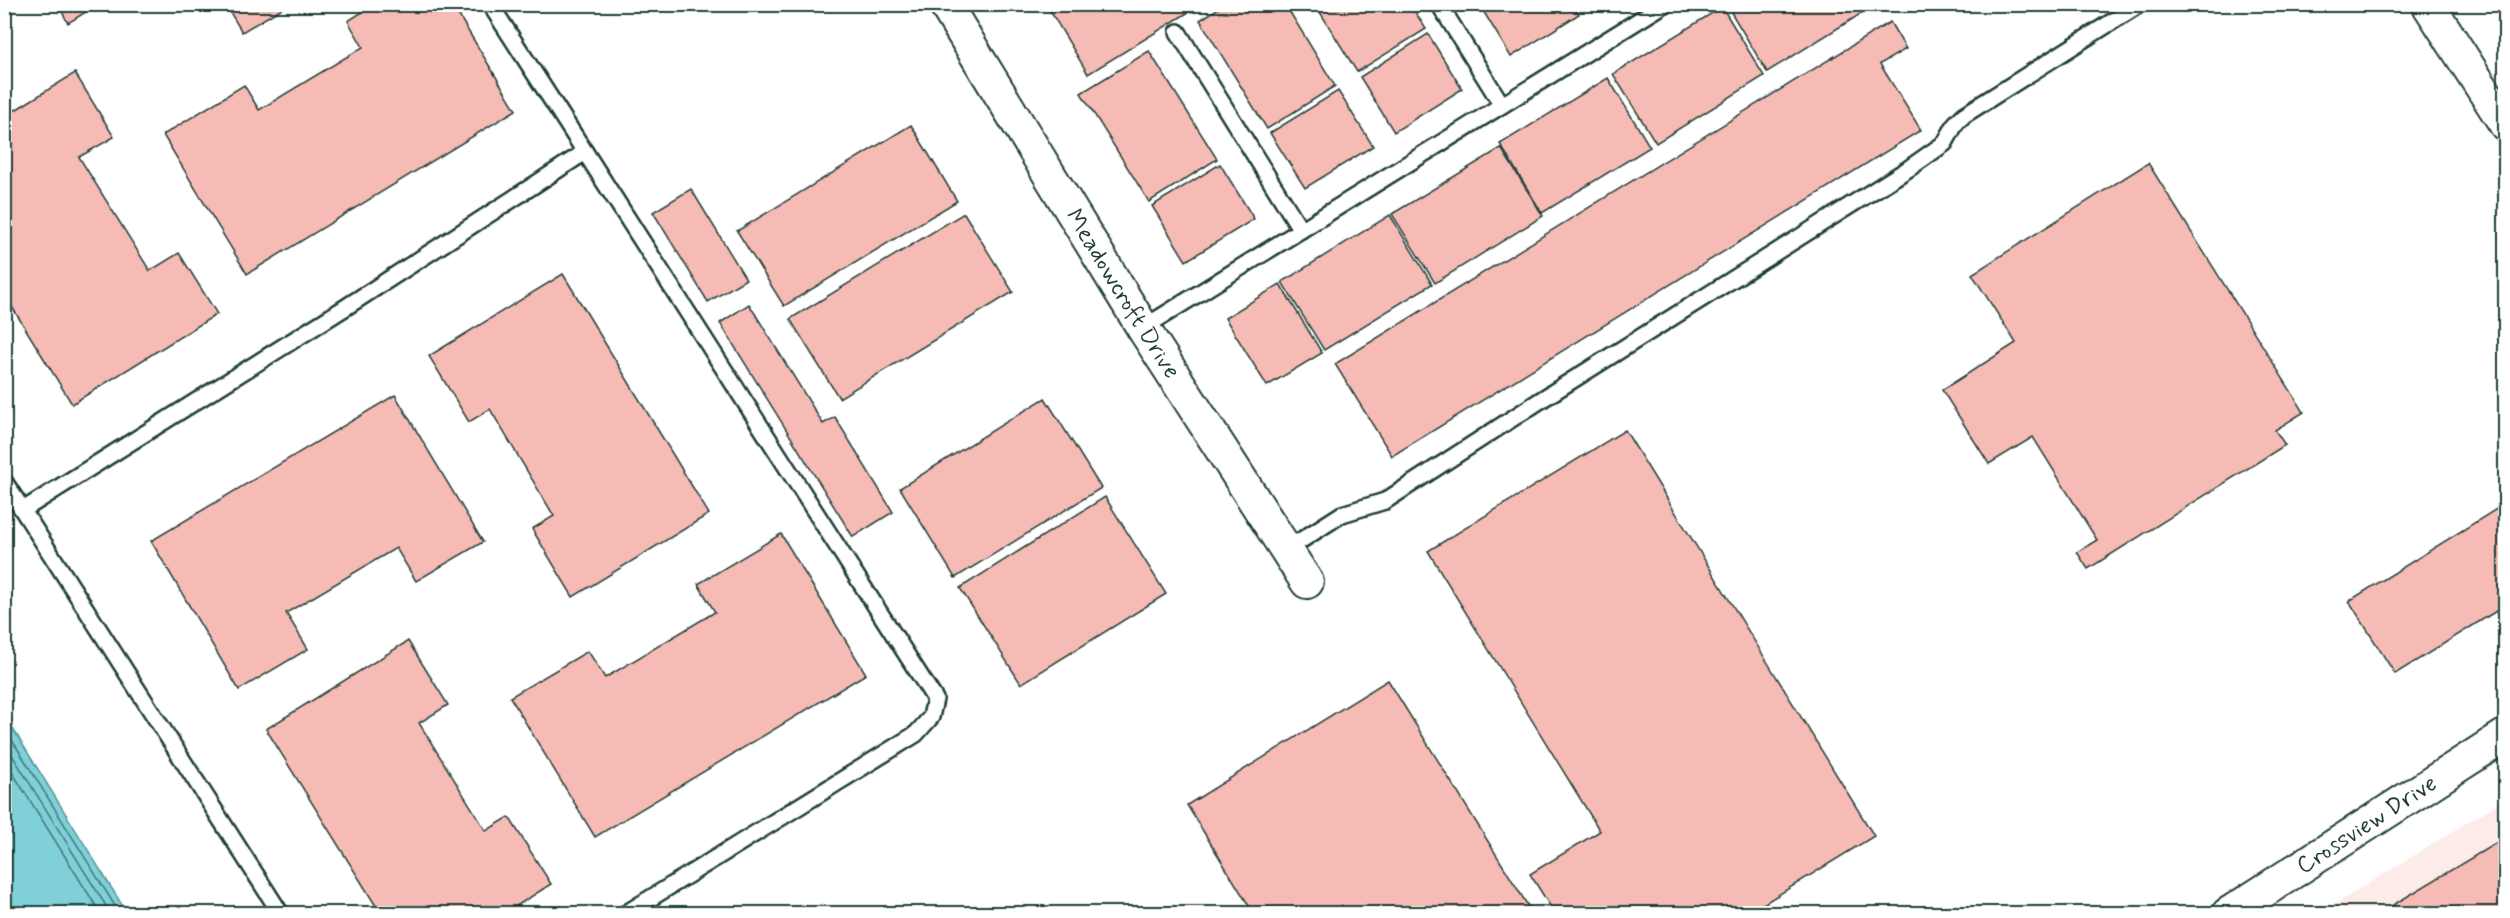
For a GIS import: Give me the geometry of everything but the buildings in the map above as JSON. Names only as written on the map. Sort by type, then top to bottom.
[{"type":"street","name":"Meadowcroft Drive","points":[[945,4],[1143,328],[1307,582]]},
{"type":"street","points":[[2428,4],[2505,125]]},
{"type":"street","name":"Crossview Drive","points":[[2228,914],[2505,735]]},
{"type":"lane","points":[[490,4],[935,699],[931,717],[916,734],[625,914]]},
{"type":"lane","points":[[1439,4],[1502,105]]},
{"type":"lane","points":[[1143,328],[1665,4]]},
{"type":"lane","points":[[1286,550],[1342,514],[1385,501],[1898,175],[1945,143],[1956,123],[1964,115],[2140,4]]},
{"type":"lane","points":[[1178,32],[1301,230]]},
{"type":"lane","points":[[23,510],[343,309],[585,152]]},
{"type":"lane","points":[[4,481],[280,914]]},
{"type":"shaded area","points":[[2505,799],[2505,913],[2321,913]]},
{"type":"water","points":[[5,716],[127,913],[5,913]]}]
